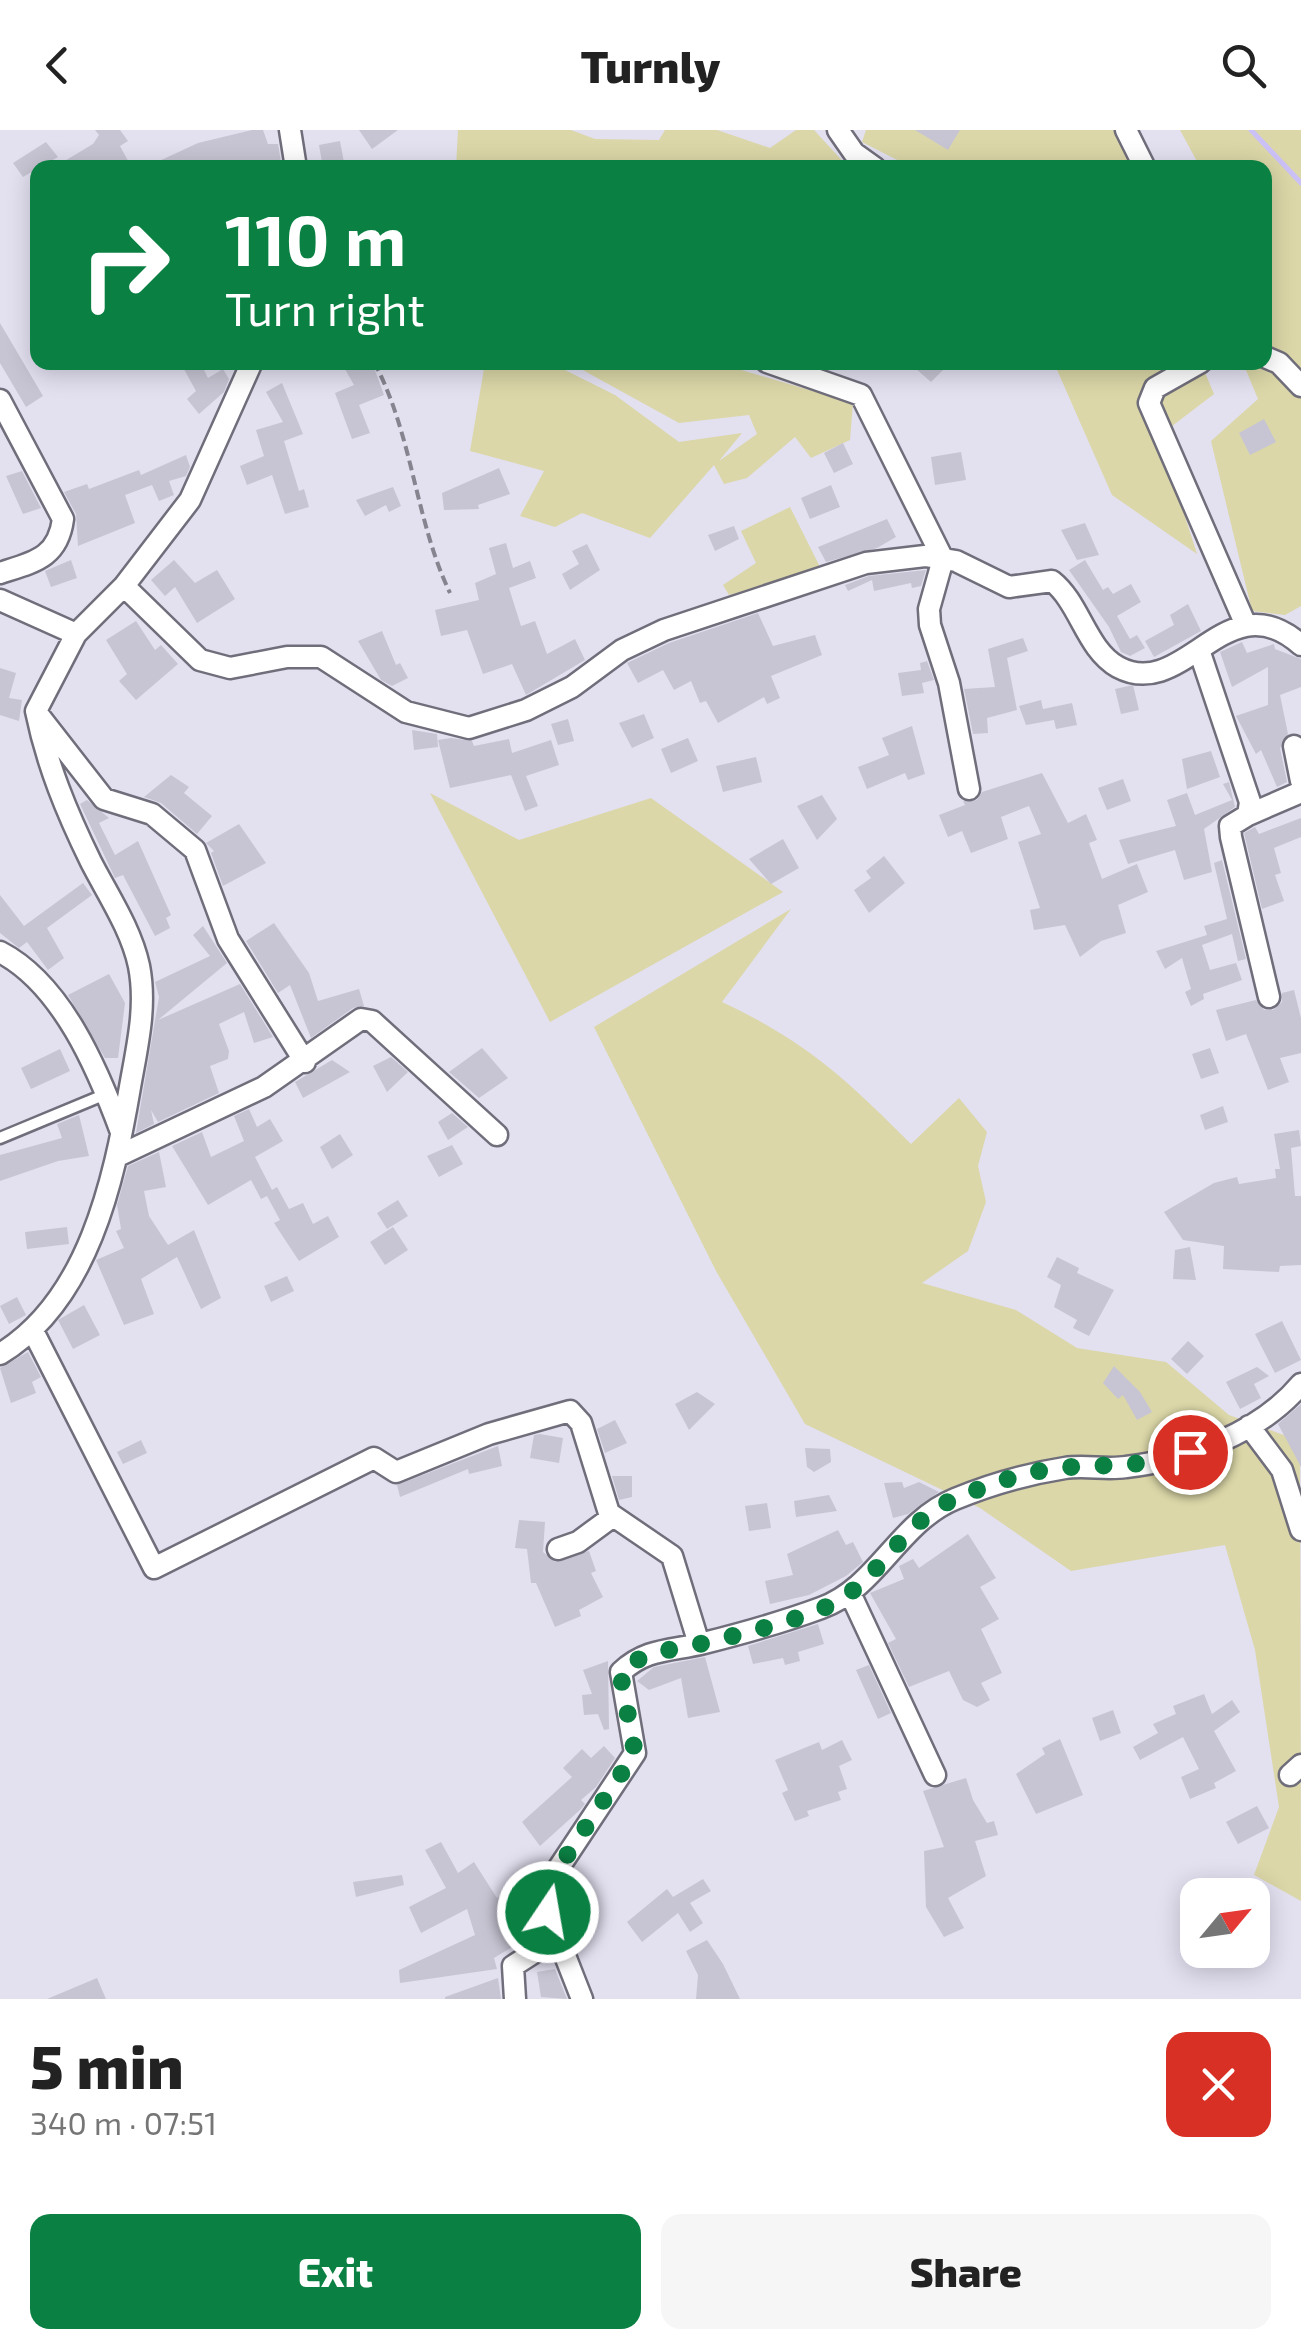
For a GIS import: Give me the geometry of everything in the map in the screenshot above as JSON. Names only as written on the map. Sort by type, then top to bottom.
[{"type":"street","points":[[290,130],[295,160]]},
{"type":"street","points":[[838,130],[864,160]]},
{"type":"street","points":[[1126,130],[1141,160]]},
{"type":"street","points":[[1272,360],[1301,386]]},
{"type":"street","points":[[0,1354],[33,1331],[59,1300],[94,1229],[118,1156],[143,1014],[139,967],[130,939],[62,800],[36,711],[76,634],[124,586],[190,500],[248,370]]},
{"type":"street","points":[[790,370],[861,395],[942,559],[929,609],[930,625],[949,683],[969,788]]},
{"type":"street","points":[[1187,370],[1155,388],[1149,403],[1245,623]]},
{"type":"street","points":[[0,400],[63,519],[53,551],[40,561],[0,573]]},
{"type":"street","points":[[124,586],[185,650],[214,666],[321,656],[406,712],[469,728],[542,702],[572,687],[622,650],[711,612],[866,563],[925,556],[1010,586],[1052,581],[1064,592],[1096,646],[1116,666],[1139,674],[1179,663],[1231,626],[1245,623],[1289,634],[1301,645]]},
{"type":"street","points":[[0,600],[76,634]]},
{"type":"street","points":[[1199,650],[1240,764],[1250,802],[1248,815]]},
{"type":"street","points":[[36,711],[104,799],[152,814],[195,850],[228,939],[304,1062]]},
{"type":"street","points":[[1294,746],[1301,781]]},
{"type":"street","points":[[1269,997],[1230,826],[1301,792]]},
{"type":"street","points":[[0,952],[62,1008],[107,1094],[122,1134]]},
{"type":"street","points":[[118,1156],[264,1088],[361,1019],[372,1021],[497,1134]]},
{"type":"street","points":[[33,1331],[154,1568],[374,1458],[396,1472],[565,1410],[578,1417],[612,1517],[672,1556],[700,1644]]},
{"type":"street","points":[[582,1999],[562,1948],[552,1941],[544,1890],[635,1753],[620,1672],[656,1650],[700,1644],[802,1615],[850,1593],[908,1530],[949,1501],[997,1482],[1068,1467],[1123,1468],[1171,1459],[1248,1426],[1286,1402],[1301,1384]]},
{"type":"street","points":[[1248,1426],[1282,1470],[1301,1530]]},
{"type":"street","points":[[558,1549],[578,1542],[612,1517]]},
{"type":"street","points":[[850,1593],[935,1775]]},
{"type":"street","points":[[515,1999],[514,1966],[552,1941]]},
{"type":"lane","points":[[0,1138],[107,1094]]},
{"type":"path","points":[[377,370],[396,414],[432,555],[450,593]]},
{"type":"shaded area","points":[[458,130],[571,130],[595,139],[659,140],[665,130],[717,130],[770,148],[796,130],[814,130],[842,160],[456,160]]},
{"type":"shaded area","points":[[866,130],[1134,130],[1149,160],[897,160],[862,142]]},
{"type":"shaded area","points":[[1180,130],[1301,130],[1301,606],[1285,615],[1252,611],[1211,441],[1258,399],[1246,370],[1272,370],[1272,160],[1196,160]]},
{"type":"shaded area","points":[[484,370],[565,370],[615,395],[679,442],[742,433],[719,461],[757,434],[749,415],[679,423],[583,370],[742,370],[853,403],[850,440],[811,458],[795,437],[747,478],[724,484],[714,465],[650,538],[582,513],[555,527],[520,516],[544,471],[470,451]]},
{"type":"shaded area","points":[[1057,370],[1204,370],[1214,394],[1159,436],[1197,554],[1112,495]]},
{"type":"shaded area","points":[[790,507],[822,571],[729,595],[723,585],[756,563],[741,531]]},
{"type":"shaded area","points":[[430,793],[519,840],[651,798],[783,892],[550,1022]]},
{"type":"shaded area","points":[[791,909],[722,1002],[824,1063],[911,1144],[959,1098],[987,1132],[978,1166],[986,1202],[968,1251],[922,1283],[1016,1310],[1077,1348],[1166,1362],[1229,1415],[1300,1441],[1301,1901],[1270,1884],[1270,1878],[1254,1875],[1279,1807],[1255,1650],[1225,1545],[1071,1571],[980,1508],[805,1424],[716,1271],[594,1027]]},
{"type":"building","points":[[95,130],[120,130],[128,141],[120,146],[128,160],[66,160],[93,144],[99,135]]},
{"type":"building","points":[[263,130],[268,144],[278,144],[281,160],[161,160],[198,143]]},
{"type":"building","points":[[359,130],[398,130],[372,149]]},
{"type":"building","points":[[915,130],[960,130],[948,150]]},
{"type":"building","points":[[340,141],[344,160],[322,160],[319,145]]},
{"type":"building","points":[[46,142],[58,157],[30,160],[30,173],[23,177],[13,163]]},
{"type":"building","points":[[0,323],[43,396],[26,407],[0,363]]},
{"type":"building","points":[[184,370],[204,370],[208,378],[224,370],[229,379],[224,392],[199,414],[187,399],[196,391]]},
{"type":"building","points":[[346,370],[375,370],[384,395],[359,405],[370,433],[352,439],[335,393],[354,385]]},
{"type":"building","points":[[917,370],[943,370],[931,382]]},
{"type":"building","points":[[282,383],[303,434],[284,441],[299,491],[304,489],[309,507],[285,514],[272,475],[247,485],[240,466],[264,456],[256,430],[283,422],[266,392]]},
{"type":"building","points":[[1264,419],[1276,442],[1250,455],[1239,433]]},
{"type":"building","points":[[843,443],[853,464],[834,473],[824,453]]},
{"type":"building","points":[[961,452],[966,480],[935,485],[931,457]]},
{"type":"building","points":[[186,455],[190,467],[186,476],[169,481],[174,495],[159,501],[152,485],[125,495],[135,523],[78,546],[76,514],[64,492],[87,484],[89,489],[139,470],[141,475]]},
{"type":"building","points":[[499,468],[510,494],[478,505],[479,509],[444,510],[442,493]]},
{"type":"building","points":[[22,471],[41,508],[23,514],[6,476]]},
{"type":"building","points":[[831,485],[840,507],[810,519],[801,498]]},
{"type":"building","points":[[393,487],[401,506],[389,512],[386,505],[365,516],[356,500]]},
{"type":"building","points":[[887,519],[896,537],[877,548],[826,562],[818,547]]},
{"type":"building","points":[[1085,523],[1099,555],[1077,560],[1061,530]]},
{"type":"building","points":[[734,526],[739,539],[715,551],[708,535]]},
{"type":"building","points":[[506,543],[513,568],[530,561],[536,578],[509,588],[521,626],[535,621],[547,654],[575,639],[585,660],[526,695],[512,664],[483,674],[467,630],[441,636],[435,610],[479,600],[475,583],[496,574],[489,548]]},
{"type":"building","points":[[587,544],[600,570],[570,590],[562,574],[579,564],[572,551]]},
{"type":"building","points":[[71,560],[77,578],[51,587],[45,571]]},
{"type":"building","points":[[174,560],[195,583],[217,570],[235,599],[197,623],[175,587],[165,596],[151,580]]},
{"type":"building","points":[[1085,560],[1103,590],[1108,587],[1113,594],[1131,584],[1141,602],[1117,616],[1130,639],[1137,635],[1145,648],[1130,656],[1121,652],[1109,627],[1069,570]]},
{"type":"building","points":[[926,570],[921,586],[912,588],[911,583],[874,591],[872,580],[848,591],[845,585],[869,576]]},
{"type":"building","points":[[1188,604],[1201,631],[1154,657],[1145,641],[1174,625],[1170,615]]},
{"type":"building","points":[[758,613],[773,646],[815,635],[822,655],[771,676],[780,698],[767,704],[764,697],[718,723],[706,701],[700,703],[691,681],[674,690],[663,670],[638,683],[627,663],[669,643]]},
{"type":"building","points":[[136,621],[155,650],[161,645],[178,664],[136,700],[119,681],[127,674],[106,640]]},
{"type":"building","points":[[382,631],[396,665],[400,663],[408,678],[392,686],[381,680],[358,641]]},
{"type":"building","points":[[1023,638],[1028,651],[1007,658],[1017,710],[987,718],[988,733],[973,734],[964,689],[995,687],[988,649]]},
{"type":"building","points":[[1242,642],[1247,653],[1274,644],[1275,649],[1301,659],[1301,687],[1280,695],[1288,734],[1280,748],[1287,782],[1277,787],[1261,750],[1256,754],[1236,716],[1268,705],[1268,667],[1232,687],[1220,652]]},
{"type":"building","points":[[927,661],[934,680],[922,683],[924,693],[902,696],[898,673],[921,670],[920,663]]},
{"type":"building","points":[[0,668],[16,673],[9,698],[22,700],[19,721],[0,715]]},
{"type":"building","points":[[1133,685],[1139,710],[1121,714],[1115,689]]},
{"type":"building","points":[[1041,700],[1043,709],[1072,703],[1077,725],[1056,729],[1054,720],[1026,725],[1019,706]]},
{"type":"building","points":[[644,714],[654,738],[632,748],[619,723]]},
{"type":"building","points":[[568,719],[574,741],[558,745],[551,724]]},
{"type":"building","points":[[912,726],[925,774],[908,780],[905,773],[867,789],[858,767],[889,755],[882,738]]},
{"type":"building","points":[[412,730],[437,734],[438,747],[414,750]]},
{"type":"building","points":[[688,738],[698,761],[671,773],[661,749]]},
{"type":"building","points":[[509,739],[512,753],[551,740],[559,765],[526,776],[538,806],[525,811],[511,775],[450,788],[438,740],[472,741],[474,746]]},
{"type":"building","points":[[1211,751],[1220,777],[1187,789],[1182,759]]},
{"type":"building","points":[[756,757],[762,782],[723,792],[716,766]]},
{"type":"building","points":[[1042,773],[1068,823],[1086,814],[1097,840],[1089,843],[1102,879],[1137,864],[1148,892],[1118,905],[1126,933],[1101,941],[1080,957],[1065,925],[1034,930],[1030,910],[1040,908],[1018,842],[1041,834],[1029,806],[1001,817],[1008,839],[971,853],[962,831],[948,837],[939,815],[965,805],[963,801],[977,800],[982,792]]},
{"type":"building","points":[[171,775],[189,787],[184,793],[212,816],[197,834],[161,803],[144,797]]},
{"type":"building","points":[[1123,779],[1131,801],[1107,810],[1098,788]]},
{"type":"building","points":[[1229,782],[1235,807],[1204,829],[1212,872],[1184,880],[1175,850],[1128,864],[1119,840],[1176,826],[1167,800],[1187,793],[1195,815],[1232,800],[1223,784]]},
{"type":"building","points":[[822,795],[837,819],[817,840],[797,806]]},
{"type":"building","points":[[87,800],[109,818],[99,823],[115,855],[138,841],[171,915],[166,918],[170,928],[155,936],[123,875],[115,878],[80,804]]},
{"type":"building","points":[[1301,818],[1301,837],[1274,848],[1281,873],[1275,875],[1284,901],[1262,909],[1244,833],[1255,827],[1259,834]]},
{"type":"building","points":[[239,824],[266,863],[223,886],[211,853],[214,851],[206,843]]},
{"type":"building","points":[[783,839],[799,868],[771,884],[749,859]]},
{"type":"building","points":[[884,856],[905,883],[869,913],[854,890],[871,878],[866,871]]},
{"type":"building","points":[[1222,860],[1246,959],[1238,961],[1232,934],[1202,945],[1210,970],[1236,963],[1242,980],[1203,994],[1204,999],[1191,1006],[1185,992],[1191,989],[1182,958],[1165,969],[1156,951],[1207,935],[1204,926],[1227,919],[1214,863]]},
{"type":"building","points":[[83,883],[92,895],[47,928],[64,958],[48,970],[27,942],[19,948],[0,933],[0,895],[24,926]]},
{"type":"building","points":[[274,923],[309,973],[318,1001],[359,989],[364,1006],[353,1008],[311,1038],[290,985],[278,993],[246,941]]},
{"type":"building","points":[[203,926],[227,963],[158,1020],[240,984],[273,1037],[254,1043],[244,1012],[219,1024],[229,1051],[228,1059],[210,1066],[219,1093],[158,1122],[151,1110],[154,1124],[136,1133],[159,997],[155,982],[210,956],[193,935]]},
{"type":"building","points":[[109,974],[125,1003],[118,1058],[105,1058],[68,995]]},
{"type":"building","points":[[1294,990],[1301,1018],[1301,1053],[1280,1058],[1289,1082],[1268,1090],[1246,1034],[1226,1041],[1216,1010],[1256,1000],[1264,1010],[1273,1010],[1282,1002],[1282,993]]},
{"type":"building","points":[[482,1048],[508,1078],[479,1098],[449,1072]]},
{"type":"building","points":[[1210,1048],[1219,1073],[1201,1079],[1192,1054]]},
{"type":"building","points":[[60,1049],[70,1071],[31,1089],[21,1068]]},
{"type":"building","points":[[391,1057],[408,1072],[387,1092],[373,1066]]},
{"type":"building","points":[[332,1060],[350,1072],[303,1098],[295,1082]]},
{"type":"building","points":[[1223,1106],[1228,1122],[1205,1130],[1200,1115]]},
{"type":"building","points":[[249,1109],[257,1127],[270,1119],[283,1141],[255,1157],[272,1190],[277,1187],[289,1209],[303,1203],[313,1224],[328,1216],[339,1237],[299,1261],[274,1223],[280,1220],[267,1196],[261,1199],[251,1180],[208,1205],[172,1146],[202,1132],[211,1157],[244,1141],[234,1116]]},
{"type":"building","points":[[452,1113],[468,1127],[448,1140],[438,1122]]},
{"type":"building","points":[[79,1115],[89,1156],[58,1161],[0,1181],[0,1155],[62,1138],[57,1124]]},
{"type":"building","points":[[1299,1130],[1301,1146],[1291,1148],[1295,1196],[1301,1196],[1301,1265],[1280,1266],[1279,1272],[1223,1269],[1224,1246],[1183,1240],[1164,1212],[1214,1183],[1237,1177],[1239,1184],[1276,1178],[1275,1169],[1280,1169],[1274,1134]]},
{"type":"building","points":[[340,1134],[353,1155],[332,1169],[320,1147]]},
{"type":"building","points":[[452,1145],[463,1164],[439,1177],[427,1156]]},
{"type":"building","points":[[159,1152],[166,1187],[144,1191],[149,1216],[168,1245],[194,1230],[221,1298],[201,1309],[177,1257],[141,1279],[154,1314],[124,1325],[96,1260],[124,1248],[116,1231],[121,1229],[117,1205],[128,1166]]},
{"type":"building","points":[[398,1200],[408,1216],[387,1229],[377,1213]]},
{"type":"building","points":[[67,1227],[69,1244],[27,1249],[25,1232]]},
{"type":"building","points":[[393,1227],[408,1250],[385,1265],[370,1242]]},
{"type":"building","points":[[1190,1247],[1196,1280],[1173,1279],[1175,1250]]},
{"type":"building","points":[[1057,1257],[1079,1268],[1077,1273],[1114,1290],[1089,1336],[1073,1328],[1077,1320],[1054,1307],[1061,1285],[1047,1277]]},
{"type":"building","points":[[287,1276],[294,1291],[271,1302],[264,1286]]},
{"type":"building","points":[[17,1297],[26,1315],[9,1324],[0,1306]]},
{"type":"building","points":[[84,1305],[100,1335],[73,1349],[58,1320]]},
{"type":"building","points":[[1282,1321],[1301,1360],[1275,1373],[1255,1334]]},
{"type":"building","points":[[1188,1341],[1204,1356],[1187,1374],[1171,1359]]},
{"type":"building","points":[[28,1352],[41,1377],[32,1382],[36,1393],[11,1403],[0,1368]]},
{"type":"building","points":[[1114,1366],[1140,1392],[1152,1412],[1137,1420],[1123,1395],[1118,1399],[1103,1383]]},
{"type":"building","points":[[1257,1367],[1269,1376],[1254,1384],[1261,1398],[1240,1409],[1226,1382]]},
{"type":"building","points":[[697,1392],[715,1404],[689,1430],[675,1404]]},
{"type":"building","points":[[1301,1404],[1301,1467],[1278,1424]]},
{"type":"building","points":[[615,1420],[627,1443],[605,1453],[597,1429]]},
{"type":"building","points":[[534,1435],[563,1438],[559,1463],[530,1458]]},
{"type":"building","points":[[141,1440],[147,1453],[123,1464],[117,1452]]},
{"type":"building","points":[[498,1446],[502,1466],[469,1474],[468,1469],[400,1497],[397,1485]]},
{"type":"building","points":[[805,1448],[830,1449],[831,1462],[814,1472],[807,1467]]},
{"type":"building","points":[[612,1476],[632,1476],[632,1497],[619,1500]]},
{"type":"building","points":[[902,1482],[904,1488],[919,1482],[939,1492],[908,1514],[893,1518],[884,1483]]},
{"type":"building","points":[[829,1495],[837,1511],[796,1517],[794,1501]]},
{"type":"building","points":[[767,1503],[771,1528],[749,1531],[745,1506]]},
{"type":"building","points":[[519,1520],[545,1522],[543,1552],[555,1562],[589,1551],[596,1571],[591,1573],[603,1597],[579,1610],[581,1616],[555,1627],[536,1583],[531,1583],[527,1549],[515,1548]]},
{"type":"building","points":[[838,1530],[846,1545],[853,1542],[863,1562],[846,1576],[809,1595],[770,1604],[765,1581],[793,1575],[787,1554]]},
{"type":"building","points":[[968,1534],[996,1578],[980,1587],[999,1619],[981,1629],[1002,1673],[981,1683],[990,1700],[977,1707],[963,1700],[949,1671],[909,1687],[888,1643],[896,1639],[870,1593],[904,1579],[899,1566],[913,1559],[919,1568]]},
{"type":"building","points":[[818,1624],[824,1644],[798,1652],[800,1661],[785,1665],[783,1658],[753,1664],[748,1646]]},
{"type":"building","points":[[705,1657],[720,1712],[688,1718],[681,1678],[649,1690],[637,1681],[654,1667]]},
{"type":"building","points":[[608,1661],[609,1729],[604,1730],[598,1714],[584,1715],[582,1695],[592,1694],[583,1670]]},
{"type":"building","points":[[869,1665],[891,1713],[878,1719],[856,1670]]},
{"type":"building","points":[[1204,1694],[1212,1714],[1232,1700],[1240,1712],[1214,1731],[1236,1771],[1214,1783],[1216,1788],[1190,1799],[1181,1777],[1199,1769],[1183,1737],[1140,1760],[1133,1747],[1158,1733],[1153,1724],[1176,1714],[1173,1706]]},
{"type":"building","points":[[1113,1710],[1121,1733],[1100,1741],[1092,1718]]},
{"type":"building","points":[[1060,1739],[1083,1795],[1036,1814],[1016,1774],[1045,1754],[1042,1748]]},
{"type":"building","points":[[842,1740],[852,1760],[839,1766],[847,1789],[838,1792],[841,1800],[807,1811],[809,1816],[795,1821],[782,1793],[788,1790],[775,1760],[819,1742],[822,1750]]},
{"type":"building","points":[[604,1746],[615,1758],[596,1787],[581,1800],[585,1804],[581,1809],[540,1846],[522,1822],[572,1777],[563,1768],[582,1749],[591,1758]]},
{"type":"building","points":[[966,1778],[973,1800],[987,1823],[994,1821],[998,1835],[975,1841],[986,1876],[948,1898],[964,1928],[944,1937],[926,1907],[924,1851],[944,1847],[923,1791]]},
{"type":"building","points":[[1257,1806],[1269,1828],[1238,1844],[1226,1822]]},
{"type":"building","points":[[441,1842],[458,1873],[474,1862],[497,1898],[524,1882],[537,1932],[494,1958],[497,1969],[400,1983],[399,1970],[475,1935],[467,1909],[421,1933],[409,1907],[446,1888],[425,1850]]},
{"type":"building","points":[[402,1875],[404,1885],[356,1897],[353,1882]]},
{"type":"building","points":[[703,1879],[711,1891],[690,1903],[703,1923],[690,1932],[678,1913],[642,1942],[627,1922],[667,1889],[673,1897]]},
{"type":"building","points":[[707,1940],[740,1999],[696,1999],[698,1975],[686,1951]]},
{"type":"building","points":[[555,1969],[567,1999],[541,1997],[537,1972]]},
{"type":"building","points":[[97,1978],[106,1999],[47,1999]]},
{"type":"building","points":[[498,1978],[501,1999],[445,1999],[445,1997]]},
{"type":"waterway","points":[[1251,130],[1301,183]]},
{"type":"route","points":[[548,1912],[544,1890],[635,1753],[620,1689],[620,1672],[634,1660],[656,1650],[700,1644],[828,1606],[850,1593],[928,1514],[997,1482],[1068,1467],[1123,1468],[1190,1452]]}]
